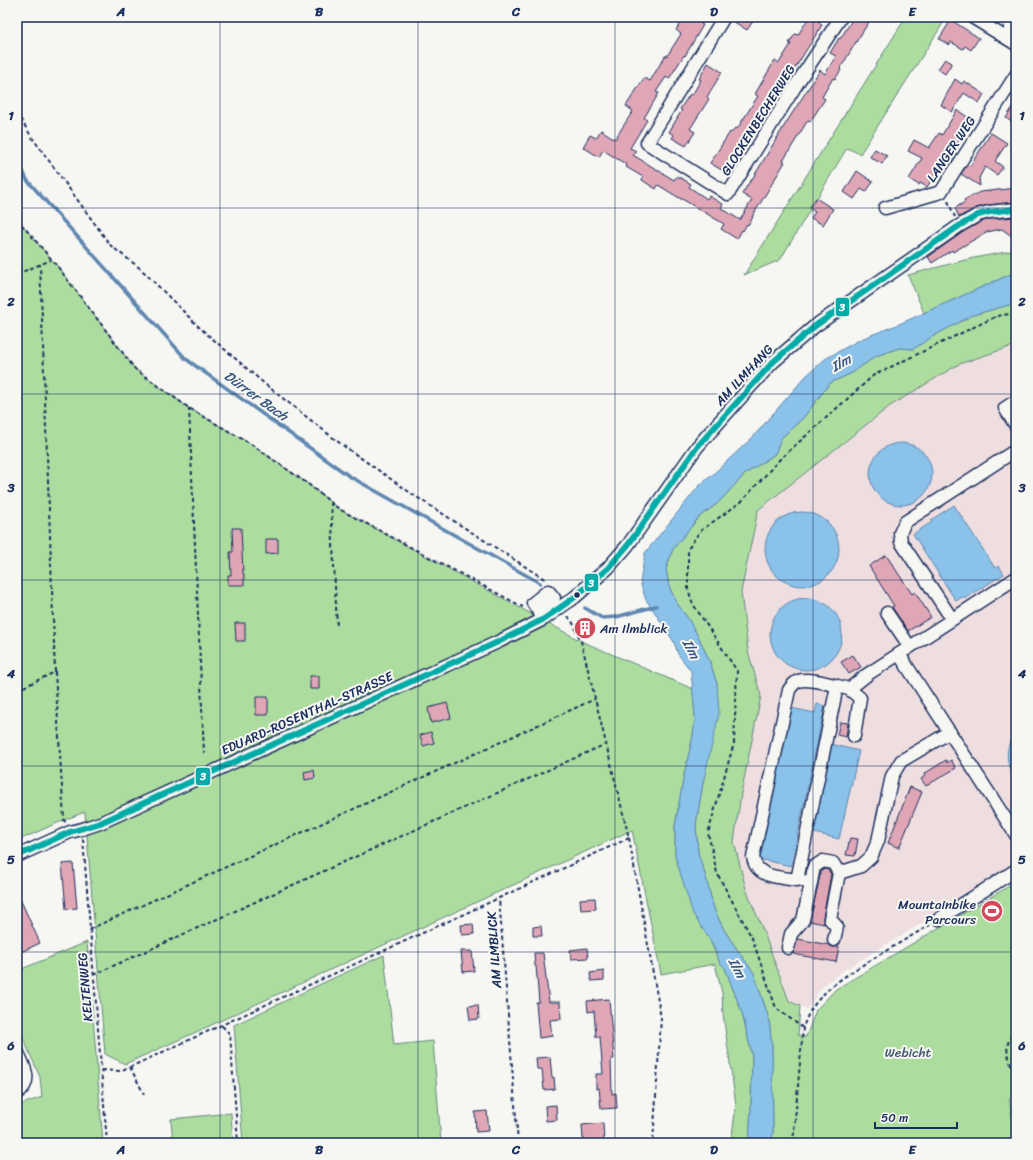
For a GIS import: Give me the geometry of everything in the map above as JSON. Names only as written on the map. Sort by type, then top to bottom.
[{"type":"street","name":"GLOCKENBECHERWEG","points":[[724,17],[647,143],[728,194],[798,82],[841,17]]},
{"type":"street","points":[[972,17],[1012,42]]},
{"type":"street","points":[[1008,17],[1012,27],[1012,42]]},
{"type":"street","name":"LANGER WEG","points":[[885,208],[941,192],[1016,75]]},
{"type":"street","name":"AM ILMHANG","points":[[561,608],[608,568],[628,545],[697,447],[773,362],[815,326],[959,226],[978,215],[989,212],[1016,209]]},
{"type":"street","points":[[1016,401],[1005,408],[1016,426]]},
{"type":"street","points":[[952,619],[901,542],[900,533],[905,522],[1016,450]]},
{"type":"street","points":[[797,880],[843,687],[868,674],[1016,578]]},
{"type":"street","name":"EDUARD-ROSENTHAL-STRASSE","points":[[17,856],[70,832],[100,823],[498,642],[541,614],[561,608]]},
{"type":"street","points":[[887,613],[910,647]]},
{"type":"street","points":[[899,654],[1016,835]]},
{"type":"street","points":[[811,883],[766,874],[758,869],[754,864],[753,857],[789,690],[792,685],[797,681],[811,680],[843,687],[860,698],[854,736]]},
{"type":"street","points":[[839,873],[861,866],[872,857],[878,841],[892,776],[901,761],[950,732]]},
{"type":"street","points":[[788,948],[791,934],[803,920],[814,867],[823,861],[833,863],[839,873],[830,919],[837,927],[834,940]]},
{"type":"street","points":[[939,919],[1016,870]]},
{"type":"street","points":[[17,1051],[25,1068],[27,1080],[22,1090],[17,1093]]},
{"type":"path","points":[[17,113],[31,136],[111,246],[141,269],[200,328],[266,385],[341,444],[415,496],[547,581]]},
{"type":"path","points":[[948,200],[954,213]]},
{"type":"path","points":[[17,219],[51,260],[135,369],[189,408],[251,444],[346,512],[524,608]]},
{"type":"path","points":[[17,274],[51,260]]},
{"type":"path","points":[[40,264],[55,672],[64,820],[70,832]]},
{"type":"path","points":[[803,1028],[776,1008],[752,938],[717,873],[708,833],[734,743],[737,671],[693,604],[688,589],[688,549],[700,532],[741,502],[780,459],[874,375],[997,316],[1016,313]]},
{"type":"path","points":[[189,408],[204,753]]},
{"type":"path","points":[[331,502],[337,628]]},
{"type":"path","points":[[561,608],[573,623],[581,641],[629,838],[661,1018],[653,1143]]},
{"type":"path","points":[[17,690],[55,672]]},
{"type":"path","points":[[90,929],[595,699]]},
{"type":"path","points":[[93,975],[606,744]]},
{"type":"path","name":"KELTENWEG","points":[[82,829],[107,1143]]},
{"type":"path","name":"AM ILMBLICK","points":[[518,1143],[499,898],[629,838]]},
{"type":"path","points":[[102,1070],[119,1071],[130,1067],[499,898]]},
{"type":"path","points":[[793,1143],[803,1028],[810,1011],[828,990],[846,975],[939,919]]},
{"type":"path","points":[[222,1025],[230,1034],[238,1143]]},
{"type":"path","points":[[1016,1029],[1011,1035],[1008,1043],[1007,1053],[1013,1073],[1016,1113]]},
{"type":"path","points":[[130,1067],[144,1094]]},
{"type":"shaded area","points":[[1016,345],[1016,867],[844,970],[823,986],[807,1009],[789,1001],[746,889],[734,842],[741,794],[761,696],[748,651],[741,592],[758,510],[890,406],[959,364]]},
{"type":"green space","points":[[906,17],[947,17],[860,154],[847,148],[780,260],[744,275]]},
{"type":"green space","points":[[17,219],[58,267],[135,369],[189,408],[251,444],[308,484],[339,509],[581,641],[693,689],[695,717],[693,736],[675,826],[675,856],[684,883],[720,963],[725,968],[742,1013],[752,1055],[749,1143],[731,1143],[736,1105],[723,1014],[722,993],[715,964],[661,974],[632,830],[125,1064],[105,1054],[85,812],[17,841]]},
{"type":"green space","points":[[1016,250],[1016,273],[924,313],[908,275],[969,259]]},
{"type":"green space","name":"Webicht","points":[[1016,303],[1016,345],[959,364],[890,406],[758,510],[741,592],[748,651],[761,696],[741,794],[734,842],[746,889],[789,1001],[800,1006],[798,1035],[806,1037],[816,1010],[836,989],[1016,882],[1016,1094],[1009,1099],[1016,1143],[771,1143],[773,1133],[772,1048],[769,1019],[754,973],[723,928],[714,909],[698,853],[696,824],[717,684],[710,662],[699,638],[676,602],[669,586],[666,569],[673,549],[699,517],[718,503],[745,474],[775,454],[781,438],[803,418],[830,383],[852,373],[876,356],[899,348],[913,349],[937,334],[973,315]]},
{"type":"green space","points":[[87,942],[103,1143],[17,1143],[17,1106],[42,1097],[40,1077],[17,1024],[17,971]]},
{"type":"green space","points":[[384,955],[394,1045],[433,1041],[441,1143],[243,1143],[234,1025]]},
{"type":"green space","points":[[231,1113],[233,1143],[173,1143],[171,1119]]},
{"type":"water","name":"Ilm","points":[[1016,273],[1016,303],[973,315],[937,334],[913,349],[899,348],[876,356],[852,373],[830,383],[803,418],[781,438],[775,454],[745,474],[718,503],[699,517],[673,549],[666,569],[669,586],[676,602],[699,638],[710,662],[717,684],[719,714],[703,783],[696,824],[698,853],[714,909],[723,928],[754,973],[769,1019],[772,1048],[773,1133],[771,1143],[749,1143],[752,1055],[742,1013],[725,968],[720,963],[712,943],[693,914],[675,856],[675,826],[693,736],[695,717],[691,671],[678,654],[674,642],[646,600],[640,582],[645,553],[699,486],[753,437],[805,377],[825,359],[861,339],[897,325]]},
{"type":"water","points":[[901,443],[913,445],[923,452],[930,462],[932,474],[930,486],[923,496],[913,503],[901,505],[889,503],[879,496],[872,486],[870,474],[872,462],[879,452],[889,445]]},
{"type":"water","points":[[954,505],[995,568],[999,566],[1004,574],[964,599],[962,597],[956,601],[913,534]]},
{"type":"water","points":[[802,512],[816,515],[828,523],[836,535],[839,549],[836,563],[828,575],[816,583],[802,586],[788,583],[776,575],[768,563],[765,549],[768,535],[776,523],[788,515]]},
{"type":"water","points":[[799,598],[813,598],[820,600],[832,608],[840,620],[842,634],[840,648],[832,660],[820,668],[813,670],[799,670],[792,668],[780,660],[772,648],[770,641],[770,627],[772,620],[780,608],[792,600]]},
{"type":"water","points":[[817,704],[825,706],[791,866],[758,859],[791,708],[815,713]]},
{"type":"water","points":[[1016,730],[1016,780],[1009,768],[1007,755],[1012,736]]},
{"type":"water","points":[[830,744],[859,751],[839,839],[810,832]]},
{"type":"building","points":[[684,17],[706,17],[685,56],[684,55],[669,79],[666,77],[656,92],[659,93],[644,118],[647,120],[630,148],[636,151],[633,155],[674,180],[677,176],[691,184],[689,187],[707,199],[709,196],[723,204],[721,208],[740,220],[752,200],[742,194],[820,70],[825,74],[836,56],[830,53],[839,38],[840,39],[854,17],[872,17],[840,69],[841,70],[835,79],[833,78],[822,97],[825,99],[810,122],[808,120],[783,161],[785,162],[753,217],[743,231],[742,230],[737,239],[721,229],[724,224],[658,185],[656,189],[642,180],[643,177],[626,167],[627,165],[603,150],[599,157],[583,147],[590,135],[596,138],[601,130],[615,139],[633,111],[626,106],[644,78],[650,81],[665,56],[667,56],[681,34],[676,30]]},
{"type":"building","points":[[731,17],[756,17],[747,30],[731,20]]},
{"type":"building","points":[[809,17],[823,17],[819,23],[822,25],[760,124],[757,122],[748,136],[749,137],[725,172],[710,163],[730,132],[731,133],[735,128],[737,129],[758,96],[755,94],[775,60],[779,63],[791,44],[789,43],[795,34],[798,35]]},
{"type":"building","points":[[951,20],[979,38],[971,50],[965,46],[963,49],[951,42],[949,45],[939,39]]},
{"type":"building","points":[[945,59],[952,63],[945,74],[938,69]]},
{"type":"building","points":[[708,63],[722,72],[707,97],[709,99],[690,129],[695,132],[686,146],[672,138],[674,135],[669,132],[682,110],[680,109],[690,94],[692,95],[701,80],[699,79]]},
{"type":"building","points":[[955,79],[962,84],[964,81],[984,94],[979,103],[964,93],[952,112],[941,105]]},
{"type":"building","points":[[1016,102],[1016,125],[1006,118]]},
{"type":"building","points":[[957,110],[972,120],[950,155],[948,155],[927,187],[920,183],[919,185],[909,179],[922,158],[908,151],[914,140],[929,148],[939,133],[942,135]]},
{"type":"building","points":[[991,133],[1007,143],[995,161],[1003,167],[997,175],[985,167],[979,178],[980,186],[961,174],[967,165],[970,166]]},
{"type":"building","points":[[875,149],[887,156],[882,164],[870,157]]},
{"type":"building","points":[[857,171],[873,182],[866,192],[861,189],[854,199],[844,192]]},
{"type":"building","points":[[1016,188],[1016,202],[976,208],[959,217],[955,208],[965,202],[964,200],[980,192]]},
{"type":"building","points":[[816,198],[833,209],[823,225],[811,218],[815,212],[809,208]]},
{"type":"building","points":[[1016,217],[1016,232],[1013,237],[1002,229],[987,232],[953,252],[952,250],[932,263],[928,257],[963,232],[981,222],[990,219]]},
{"type":"building","points":[[232,528],[241,528],[244,585],[228,585],[228,575],[231,575],[230,552],[233,552]]},
{"type":"building","points":[[266,539],[278,539],[278,553],[266,554]]},
{"type":"building","points":[[886,555],[912,594],[915,592],[931,617],[908,631],[892,607],[894,606],[869,566]]},
{"type":"building","points":[[235,623],[245,623],[245,641],[236,641]]},
{"type":"building","points":[[853,655],[861,667],[849,674],[841,662]]},
{"type":"building","points":[[310,676],[319,676],[319,689],[310,689]]},
{"type":"building","points":[[256,697],[268,697],[268,715],[256,715]]},
{"type":"building","points":[[447,703],[451,718],[431,723],[428,708]]},
{"type":"building","points":[[840,722],[848,723],[846,737],[837,735]]},
{"type":"building","points":[[431,732],[434,743],[423,746],[420,735]]},
{"type":"building","points":[[946,760],[947,763],[951,760],[956,768],[926,786],[921,779],[925,776],[924,774]]},
{"type":"building","points":[[314,770],[315,778],[305,780],[304,772]]},
{"type":"building","points":[[910,787],[922,792],[899,848],[888,843]]},
{"type":"building","points":[[850,838],[858,839],[855,856],[846,855]]},
{"type":"building","points":[[73,863],[77,908],[66,909],[62,864]]},
{"type":"building","points":[[825,869],[831,874],[823,918],[824,924],[810,921],[821,871]]},
{"type":"building","points":[[17,892],[40,943],[21,952],[17,942]]},
{"type":"building","points":[[595,898],[596,909],[581,910],[580,899]]},
{"type":"building","points":[[473,924],[474,934],[462,935],[461,925]]},
{"type":"building","points":[[541,926],[542,936],[533,936],[533,927]]},
{"type":"building","points":[[798,939],[839,947],[836,962],[793,954]]},
{"type":"building","points":[[587,948],[588,958],[571,959],[570,950]]},
{"type":"building","points":[[461,951],[472,951],[474,971],[463,972]]},
{"type":"building","points":[[534,953],[543,953],[549,1002],[560,1002],[561,1019],[550,1020],[552,1036],[539,1038],[536,1002],[539,1002]]},
{"type":"building","points":[[604,971],[604,980],[591,981],[590,973]]},
{"type":"building","points":[[609,999],[614,1059],[611,1059],[612,1094],[616,1093],[617,1108],[601,1109],[599,1088],[596,1089],[596,1074],[603,1074],[600,1037],[596,1037],[594,1011],[588,1012],[587,1001]]},
{"type":"building","points":[[478,1005],[479,1019],[470,1020],[468,1006]]},
{"type":"building","points":[[550,1057],[552,1078],[554,1077],[555,1089],[544,1090],[542,1069],[537,1069],[536,1058]]},
{"type":"building","points":[[556,1105],[557,1120],[546,1121],[545,1106]]},
{"type":"building","points":[[487,1111],[489,1131],[476,1132],[475,1112]]},
{"type":"building","points":[[603,1123],[604,1143],[585,1143],[585,1139],[583,1139],[582,1125]]},
{"type":"waterway","name":"Dürrer Bach","points":[[17,158],[27,180],[186,359],[349,476],[540,583]]},
{"type":"waterway","name":"Dürrer Bach","points":[[585,608],[602,618],[616,617],[656,606]]},
{"type":"transit line","name":"3","points":[[17,856],[70,832],[100,823],[498,642],[544,619],[575,597],[608,568],[628,545],[697,447],[773,362],[815,326],[959,226],[978,215],[989,212],[1016,209]]},
{"type":"place","name":"Am Ilmblick","points":[[585,628]]},
{"type":"place","name":"Mountainbike Parcours","points":[[992,911]]}]
